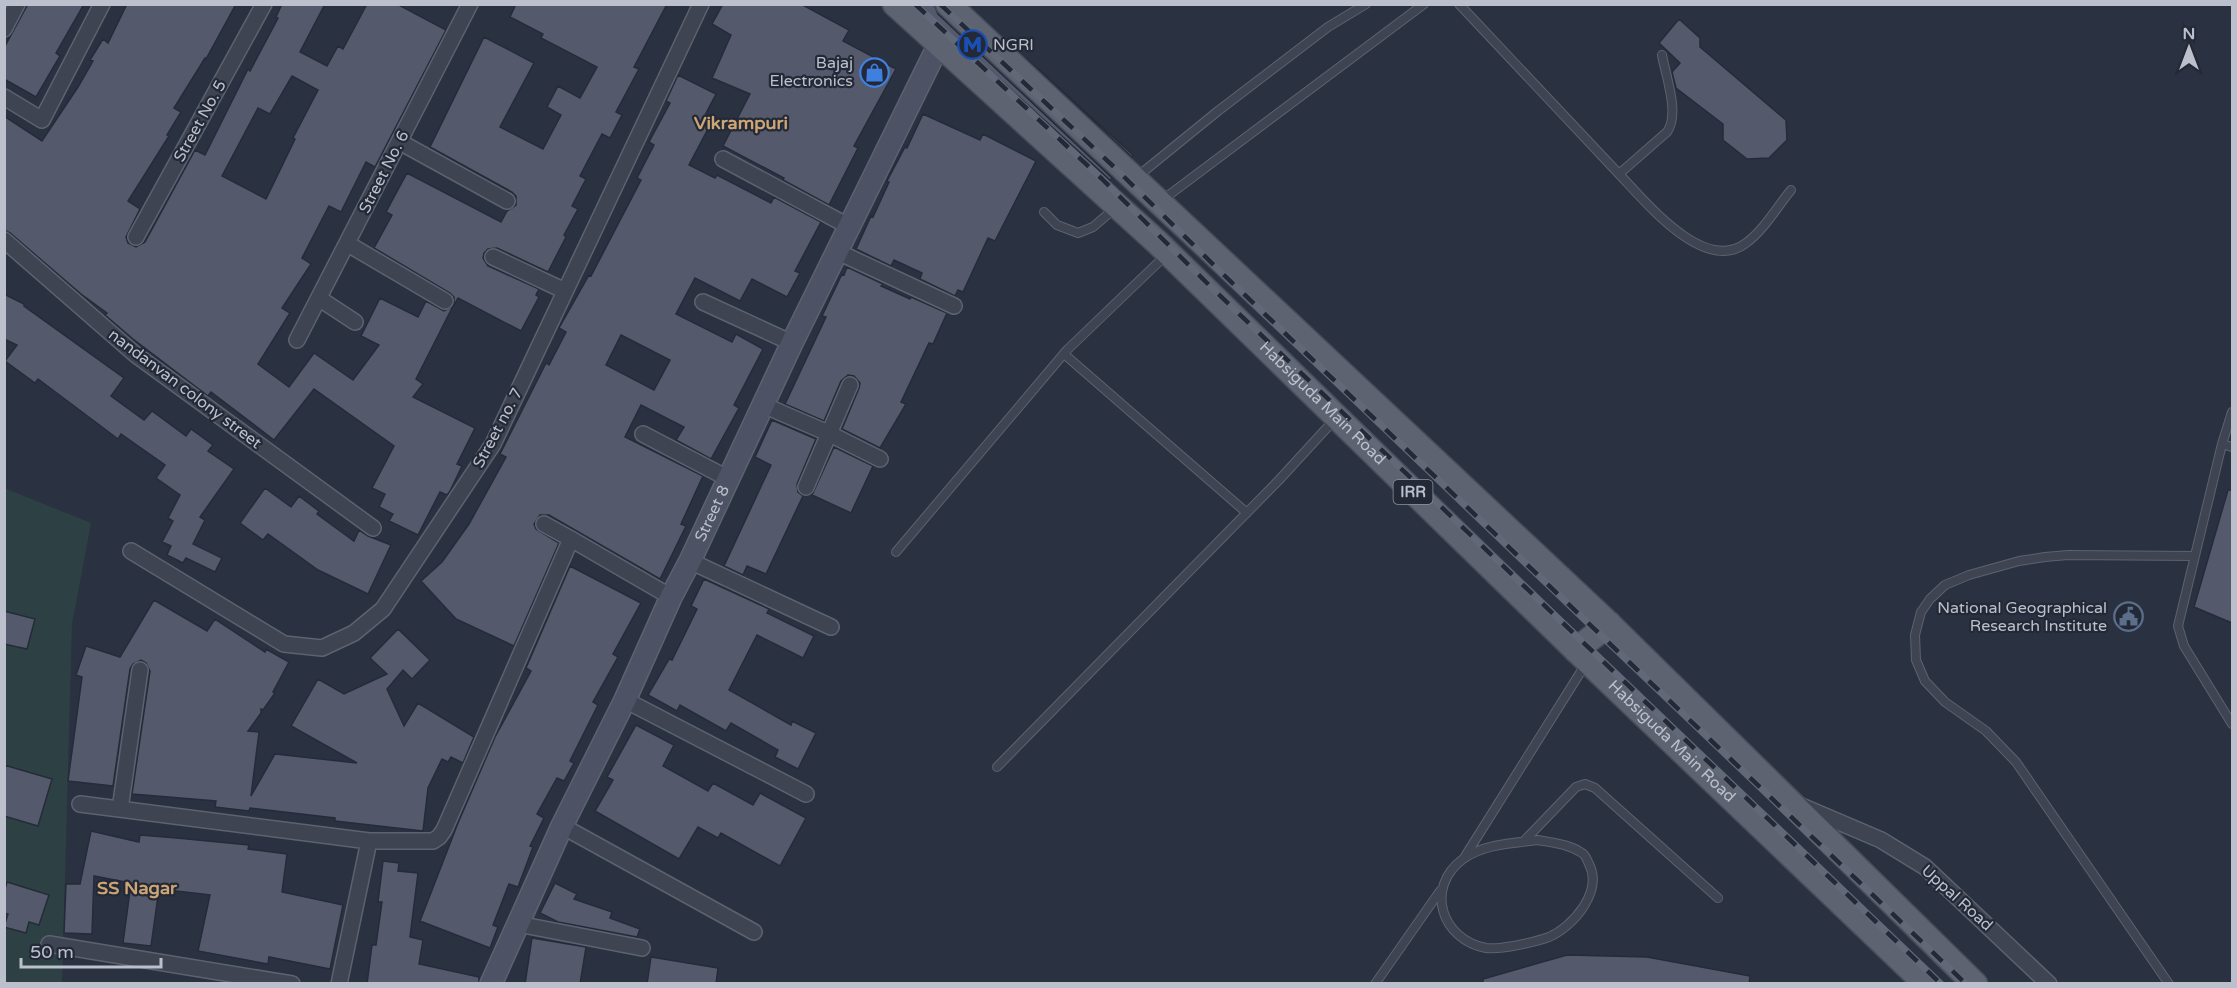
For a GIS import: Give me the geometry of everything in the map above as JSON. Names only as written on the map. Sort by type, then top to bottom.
[{"type":"main road","name":"Habsiguda Main Road","points":[[895,4],[1118,206],[1581,656],[1926,984]]},
{"type":"main road","name":"Habsiguda Main Road","points":[[948,4],[1609,624],[1975,984]]},
{"type":"main road","points":[[1581,656],[1609,624]]},
{"type":"street","points":[[4,29],[17,4]]},
{"type":"street","points":[[4,97],[42,120],[102,4]]},
{"type":"street","name":"Street No. 5","points":[[136,237],[264,4]]},
{"type":"street","name":"Street No. 6","points":[[297,340],[470,4]]},
{"type":"street","name":"Street no. 7","points":[[131,551],[284,644],[322,648],[354,633],[382,609],[494,444],[701,4]]},
{"type":"street","name":"Street 8","points":[[491,984],[562,826],[625,700],[671,597],[792,343],[939,44]]},
{"type":"street","points":[[400,142],[507,201]]},
{"type":"street","points":[[723,159],[850,227]]},
{"type":"street","name":"nandanvan colony street","points":[[4,240],[136,355],[373,528]]},
{"type":"street","points":[[348,244],[445,301]]},
{"type":"street","points":[[838,252],[954,306]]},
{"type":"street","points":[[494,258],[566,291]]},
{"type":"street","points":[[320,298],[355,322]]},
{"type":"street","points":[[703,302],[792,343]]},
{"type":"street","points":[[806,487],[850,385]]},
{"type":"street","points":[[763,405],[828,433],[880,459]]},
{"type":"street","points":[[643,434],[729,479]]},
{"type":"street","points":[[544,524],[671,597]]},
{"type":"street","points":[[80,804],[369,841],[433,841],[440,837],[571,539]]},
{"type":"street","points":[[690,561],[831,627]]},
{"type":"street","points":[[120,809],[140,670]]},
{"type":"street","points":[[625,700],[806,794]]},
{"type":"street","name":"Uppal Road","points":[[1788,800],[1881,840],[1925,867],[2049,984]]},
{"type":"street","points":[[562,826],[754,932]]},
{"type":"street","points":[[339,984],[369,841]]},
{"type":"street","points":[[518,924],[642,948]]},
{"type":"street","points":[[49,944],[292,984]]},
{"type":"lane","points":[[1134,179],[1319,34],[1366,4]]},
{"type":"lane","points":[[1160,203],[1424,4]]},
{"type":"lane","points":[[1459,4],[1619,174],[1678,232],[1691,241],[1712,249],[1733,249],[1748,242],[1791,190]]},
{"type":"lane","points":[[1619,174],[1671,126],[1673,107],[1662,55]]},
{"type":"lane","points":[[1044,212],[1057,225],[1078,233],[1093,227],[1118,206]]},
{"type":"lane","points":[[896,552],[1064,354],[1167,254]]},
{"type":"lane","points":[[1064,354],[1247,513]]},
{"type":"lane","points":[[2232,412],[2222,444],[2178,626],[2184,646],[2232,724]]},
{"type":"lane","points":[[998,767],[1247,513],[1336,417]]},
{"type":"lane","points":[[2222,444],[2232,447]]},
{"type":"lane","points":[[2169,984],[2016,762],[1986,731],[1945,702],[1925,681],[1916,660],[1915,635],[1921,612],[1930,599],[1945,585],[1968,575],[2019,561],[2068,555],[2195,556]]},
{"type":"lane","points":[[1375,984],[1441,890],[1449,873],[1464,858],[1581,656]]},
{"type":"lane","points":[[1523,842],[1576,788],[1585,784],[1595,788],[1718,898]]},
{"type":"lane","points":[[1441,890],[1440,905],[1461,935],[1479,946],[1493,949],[1550,936],[1570,922],[1592,890],[1593,873],[1584,854],[1565,845],[1538,840],[1506,843],[1464,858]]},
{"type":"green space","points":[[4,488],[91,523],[72,624],[62,983],[5,983]]},
{"type":"building","points":[[28,4],[84,4],[56,53],[60,56],[36,97],[4,79],[4,48]]},
{"type":"building","points":[[127,4],[236,4],[206,59],[174,108],[181,112],[167,135],[169,136],[128,201],[140,209],[126,237],[128,243],[136,247],[145,242],[195,150],[205,155],[248,69],[250,71],[278,18],[276,17],[282,4],[325,4],[300,52],[327,66],[338,46],[343,49],[367,4],[397,4],[446,30],[375,167],[366,162],[341,212],[329,206],[302,258],[311,264],[282,308],[290,313],[258,364],[289,387],[314,353],[353,380],[379,345],[361,336],[380,298],[418,317],[426,301],[444,311],[453,306],[416,379],[423,384],[413,397],[475,428],[457,464],[462,466],[450,491],[447,495],[440,492],[418,535],[389,521],[393,514],[379,507],[385,494],[372,488],[394,446],[314,389],[274,440],[211,392],[208,396],[133,339],[105,315],[107,313],[4,230],[4,116],[42,141],[78,87],[93,61],[90,60],[103,39],[108,43]],"holes":[[[292,76],[318,90],[293,138],[295,139],[266,199],[222,176],[258,108],[270,114]]]},
{"type":"building","points":[[516,4],[667,4],[634,67],[639,69],[616,112],[622,115],[610,138],[602,134],[580,176],[586,179],[572,206],[578,209],[548,272],[497,248],[488,249],[484,253],[483,258],[488,266],[539,289],[536,295],[539,297],[521,331],[458,298],[454,305],[454,297],[450,293],[374,248],[392,215],[386,212],[407,173],[501,222],[507,211],[516,205],[516,196],[512,192],[430,147],[484,37],[534,63],[500,127],[543,149],[561,115],[547,107],[558,86],[580,98],[597,67],[541,38],[543,34],[510,17]]},
{"type":"building","points":[[723,4],[801,4],[849,30],[843,41],[896,69],[854,146],[858,148],[829,205],[723,146],[750,94],[712,78],[731,35],[712,24]]},
{"type":"building","points":[[917,4],[934,4],[938,14],[1112,178],[1110,180]]},
{"type":"building","points":[[1679,19],[1700,38],[1700,47],[1786,120],[1787,140],[1769,158],[1747,159],[1723,140],[1723,124],[1676,88],[1672,72],[1680,63],[1659,43]]},
{"type":"building","points":[[1026,58],[1133,155],[1132,157]]},
{"type":"building","points":[[678,75],[716,94],[701,123],[709,127],[689,165],[715,178],[717,175],[771,203],[774,197],[821,222],[795,271],[800,273],[787,297],[752,279],[740,301],[695,278],[676,314],[732,342],[736,334],[763,349],[734,405],[739,408],[711,459],[676,440],[684,427],[641,405],[625,437],[703,476],[681,524],[686,526],[660,579],[549,515],[540,515],[534,524],[536,529],[559,543],[514,646],[456,619],[421,581],[442,562],[469,524],[506,457],[500,454],[546,363],[549,365],[566,332],[559,328],[589,275],[591,276],[641,180],[637,178],[654,145],[649,142],[670,103],[666,101]],"holes":[[[621,335],[670,360],[654,390],[606,365]]]},
{"type":"building","points":[[923,114],[980,140],[983,134],[1036,161],[995,241],[988,238],[963,292],[958,290],[955,296],[920,279],[922,273],[894,260],[891,266],[856,249],[889,182],[887,181],[905,147],[907,148]]},
{"type":"building","points":[[847,267],[883,284],[881,286],[947,313],[933,344],[929,343],[901,402],[906,404],[880,448],[842,429],[859,388],[860,383],[854,376],[848,375],[841,381],[824,421],[785,404],[826,317],[822,316]]},
{"type":"building","points":[[4,294],[24,304],[124,378],[111,396],[144,420],[152,411],[186,436],[191,429],[213,445],[208,451],[234,469],[200,517],[205,520],[193,544],[222,558],[215,572],[186,558],[183,563],[167,555],[171,546],[162,542],[173,521],[168,518],[180,495],[156,478],[165,465],[121,434],[118,439],[38,379],[35,383],[5,361],[17,345],[4,339]]},
{"type":"building","points":[[772,420],[816,439],[797,484],[798,492],[803,496],[766,574],[747,566],[743,575],[724,566],[771,465],[755,457]]},
{"type":"building","points":[[834,447],[873,466],[851,513],[812,495]]},
{"type":"building","points":[[265,488],[291,507],[299,496],[319,511],[317,514],[354,541],[359,530],[391,545],[368,594],[318,570],[268,534],[263,540],[240,523]]},
{"type":"building","points":[[2228,490],[2232,490],[2232,623],[2194,607]]},
{"type":"building","points":[[570,566],[641,603],[613,654],[618,657],[593,702],[598,705],[570,761],[574,763],[564,781],[557,778],[537,814],[544,818],[530,846],[533,847],[518,887],[509,884],[493,925],[498,927],[490,948],[420,921],[458,823],[495,737],[531,671],[526,668]]},
{"type":"building","points":[[704,579],[769,609],[767,613],[814,636],[803,658],[757,635],[729,690],[791,725],[792,721],[816,733],[798,769],[775,757],[778,750],[731,723],[726,731],[680,705],[677,711],[648,695],[669,659],[672,660],[697,609],[691,606]]},
{"type":"building","points":[[154,600],[207,631],[215,619],[265,652],[266,649],[289,662],[273,692],[275,693],[263,710],[261,709],[261,713],[248,731],[259,732],[251,796],[275,754],[357,763],[291,726],[318,679],[344,694],[387,674],[370,658],[398,629],[430,660],[412,679],[403,670],[387,689],[404,726],[418,703],[474,737],[463,763],[451,757],[448,762],[442,759],[428,788],[423,831],[250,808],[249,811],[215,807],[216,801],[132,794],[150,671],[146,663],[141,660],[133,664],[130,669],[113,786],[68,781],[82,677],[76,675],[86,646],[120,657]]},
{"type":"building","points":[[4,611],[35,619],[27,649],[4,644]]},
{"type":"building","points":[[636,725],[674,745],[663,766],[708,791],[713,783],[753,805],[760,793],[806,818],[780,866],[721,833],[718,838],[698,827],[679,859],[595,811],[613,780],[607,777]]},
{"type":"building","points":[[4,765],[52,779],[38,826],[4,816]]},
{"type":"building","points":[[91,831],[139,842],[140,835],[177,838],[249,845],[248,849],[287,854],[282,892],[343,905],[330,969],[269,957],[268,964],[198,951],[210,895],[159,889],[151,946],[123,943],[131,883],[94,876],[92,934],[64,933],[66,884],[80,884]]},
{"type":"building","points":[[383,861],[399,863],[398,871],[418,873],[410,937],[423,940],[419,964],[479,977],[479,984],[367,984],[372,945],[376,945],[382,902],[378,902]]},
{"type":"building","points":[[7,882],[49,895],[39,925],[29,922],[26,933],[4,927],[8,914],[4,913],[4,892]]},
{"type":"building","points":[[555,883],[577,894],[574,899],[612,912],[610,918],[640,929],[637,937],[558,922],[540,913]]},
{"type":"building","points":[[532,938],[586,947],[580,984],[525,984]]},
{"type":"building","points":[[1567,955],[1647,957],[1750,976],[1749,984],[1483,984],[1483,979]]},
{"type":"building","points":[[651,957],[718,968],[716,984],[647,984]]},
{"type":"railway","points":[[915,4],[1102,179],[1212,288],[1941,984]]},
{"type":"railway","points":[[940,4],[1113,166],[1224,275],[1966,984]]},
{"type":"place","name":"NGRI","points":[[972,45]]},
{"type":"place","name":"Bajaj Electronics","points":[[874,72]]},
{"type":"place","name":"National Geographical Research Institute","points":[[2128,617]]},
{"type":"district","name":"Vikrampuri","points":[[741,123]]},
{"type":"district","name":"SS Nagar","points":[[137,888]]}]
